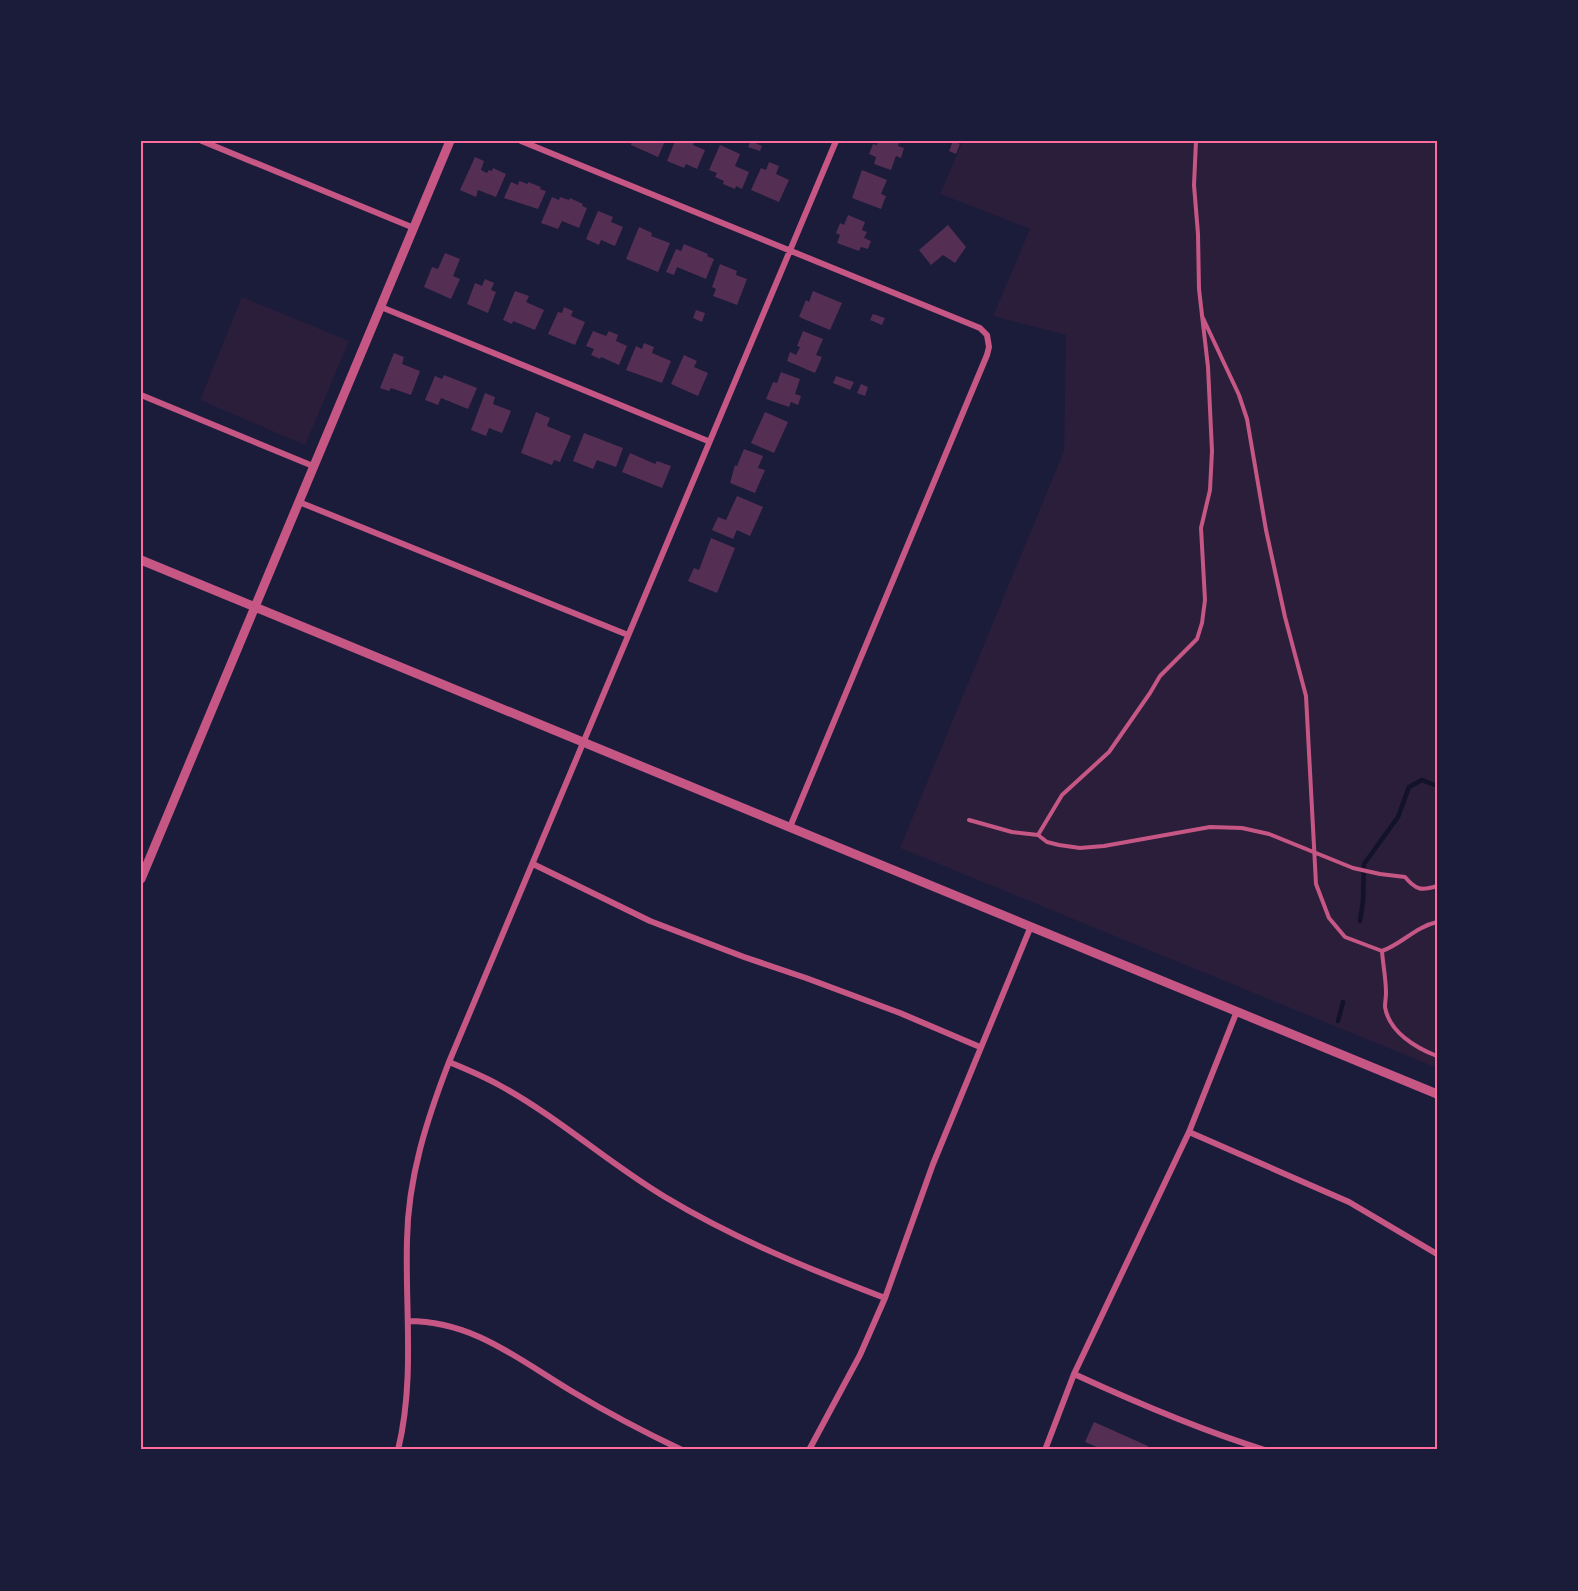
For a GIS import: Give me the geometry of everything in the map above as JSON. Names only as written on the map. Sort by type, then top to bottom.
[{"type":"street","points":[[202,141],[414,228]]},
{"type":"street","points":[[141,879],[450,141]]},
{"type":"street","points":[[521,141],[980,328],[987,335],[989,347],[987,355],[790,827]]},
{"type":"street","points":[[398,1450],[406,1408],[407,1240],[410,1201],[422,1139],[449,1062],[836,141]]},
{"type":"street","points":[[381,307],[708,441]]},
{"type":"street","points":[[141,395],[313,466]]},
{"type":"street","points":[[299,502],[628,635]]},
{"type":"street","points":[[141,560],[1437,1094]]},
{"type":"street","points":[[533,864],[650,921],[900,1013],[980,1047]]},
{"type":"street","points":[[809,1450],[860,1355],[885,1298],[933,1164],[1031,926]]},
{"type":"street","points":[[1045,1450],[1074,1374],[1189,1132],[1237,1011]]},
{"type":"street","points":[[449,1062],[508,1090],[576,1135],[621,1169],[700,1217],[794,1263],[885,1298]]},
{"type":"street","points":[[1189,1132],[1349,1202],[1437,1254]]},
{"type":"street","points":[[408,1321],[441,1324],[480,1336],[591,1403],[681,1450]]},
{"type":"street","points":[[1074,1374],[1138,1404],[1265,1450]]},
{"type":"lane","points":[[1038,836],[1062,795],[1109,752],[1160,676],[1200,633],[1205,600],[1201,528],[1212,469],[1210,388],[1202,316],[1194,185],[1196,141]]},
{"type":"lane","points":[[1202,316],[1239,396],[1247,419],[1266,530],[1285,617],[1306,696],[1317,884],[1329,918],[1345,937],[1382,951],[1394,947],[1424,925],[1437,922]]},
{"type":"lane","points":[[969,820],[1012,832],[1038,836],[1047,842],[1068,847],[1090,848],[1228,826],[1269,834],[1353,868],[1405,877],[1414,888],[1423,891],[1437,886]]},
{"type":"lane","points":[[1382,951],[1385,1007],[1392,1023],[1404,1038],[1424,1051],[1437,1056]]},
{"type":"shaded area","points":[[963,141],[1437,141],[1437,1068],[900,848],[1064,451],[1066,335],[993,316],[1030,229],[940,194]]},
{"type":"shaded area","points":[[242,297],[349,341],[305,445],[200,400]]},
{"type":"building","points":[[632,141],[665,141],[658,157],[631,145]]},
{"type":"building","points":[[675,141],[695,141],[693,145],[705,150],[697,169],[686,164],[684,168],[667,161]]},
{"type":"building","points":[[751,141],[762,146],[760,151],[748,147]]},
{"type":"building","points":[[878,141],[900,141],[898,146],[904,148],[901,158],[896,156],[891,170],[874,164],[876,157],[869,154],[873,144],[877,145]]},
{"type":"building","points":[[953,141],[960,144],[956,154],[949,151]]},
{"type":"building","points":[[720,145],[740,154],[735,166],[749,172],[742,189],[723,184],[724,181],[715,177],[717,173],[709,170]]},
{"type":"building","points":[[475,157],[484,161],[481,170],[487,173],[493,168],[506,174],[496,197],[478,190],[476,197],[460,190]]},
{"type":"building","points":[[769,162],[779,166],[776,174],[789,180],[779,202],[751,190],[761,168],[766,170]]},
{"type":"building","points":[[862,170],[887,180],[881,194],[886,196],[881,209],[852,198]]},
{"type":"building","points":[[519,181],[528,184],[528,182],[546,191],[538,209],[504,198],[511,182],[518,185]]},
{"type":"building","points":[[552,197],[559,200],[560,197],[569,200],[570,198],[587,208],[579,228],[562,221],[558,229],[541,223]]},
{"type":"building","points":[[598,211],[613,217],[611,222],[623,227],[615,246],[601,240],[599,245],[586,239]]},
{"type":"building","points":[[848,215],[865,222],[862,230],[867,232],[864,238],[871,241],[868,249],[861,247],[859,251],[837,243],[840,235],[836,233],[840,223],[844,225]]},
{"type":"building","points":[[948,225],[966,247],[955,263],[943,255],[931,265],[919,250]]},
{"type":"building","points":[[639,227],[652,233],[651,236],[670,243],[658,272],[626,259]]},
{"type":"building","points":[[684,244],[714,259],[706,279],[677,267],[674,275],[666,272],[676,249],[681,251]]},
{"type":"building","points":[[445,253],[460,259],[453,276],[460,279],[451,299],[424,287],[432,267],[438,269]]},
{"type":"building","points":[[720,264],[737,271],[736,275],[747,279],[737,305],[713,296],[716,289],[712,287]]},
{"type":"building","points":[[485,279],[494,283],[491,290],[496,292],[488,313],[467,304],[475,283],[482,286]]},
{"type":"building","points":[[515,291],[529,296],[526,302],[544,310],[535,330],[513,321],[512,324],[503,320]]},
{"type":"building","points":[[813,291],[842,303],[830,330],[799,317],[806,300],[809,302]]},
{"type":"building","points":[[564,307],[573,311],[571,316],[585,322],[575,345],[548,334],[558,312],[562,313]]},
{"type":"building","points":[[696,310],[705,313],[702,322],[693,318]]},
{"type":"building","points":[[873,314],[885,318],[882,325],[870,320]]},
{"type":"building","points":[[593,331],[606,336],[609,331],[618,335],[616,341],[627,346],[619,365],[591,355],[594,349],[586,346]]},
{"type":"building","points":[[803,331],[823,339],[816,355],[822,357],[815,373],[787,361],[790,352],[796,355]]},
{"type":"building","points":[[644,343],[654,347],[652,353],[671,361],[662,383],[626,370],[636,346],[642,349]]},
{"type":"building","points":[[394,353],[404,357],[402,364],[420,371],[411,395],[391,388],[389,391],[380,388]]},
{"type":"building","points":[[684,355],[697,361],[694,367],[708,373],[698,396],[671,384]]},
{"type":"building","points":[[781,372],[800,379],[795,394],[801,396],[798,405],[791,402],[789,407],[766,399],[773,382],[777,383]]},
{"type":"building","points":[[444,375],[477,388],[468,409],[441,398],[438,405],[425,400],[435,376],[442,379]]},
{"type":"building","points":[[836,376],[854,382],[850,390],[833,383]]},
{"type":"building","points":[[861,384],[868,387],[865,396],[857,393]]},
{"type":"building","points":[[485,393],[495,397],[493,404],[511,411],[502,433],[489,428],[486,436],[471,430]]},
{"type":"building","points":[[536,412],[550,418],[547,426],[571,436],[560,462],[554,460],[552,465],[521,453]]},
{"type":"building","points":[[765,412],[788,422],[774,453],[751,443]]},
{"type":"building","points":[[584,433],[623,448],[616,467],[597,460],[593,469],[573,461]]},
{"type":"building","points":[[744,449],[763,456],[758,468],[765,470],[755,493],[730,483],[735,465],[737,466]]},
{"type":"building","points":[[630,453],[655,464],[657,461],[671,466],[662,488],[622,472]]},
{"type":"building","points":[[737,496],[763,507],[750,536],[737,530],[733,539],[712,530],[718,517],[726,520]]},
{"type":"building","points":[[711,538],[735,548],[717,593],[688,581],[694,568],[699,570]]},
{"type":"building","points":[[1094,1422],[1148,1446],[1146,1450],[1104,1450],[1085,1442]]},
{"type":"waterway","points":[[1360,921],[1364,864],[1398,817],[1409,787],[1422,780],[1437,786]]},
{"type":"waterway","points":[[1338,1021],[1343,1002]]}]
